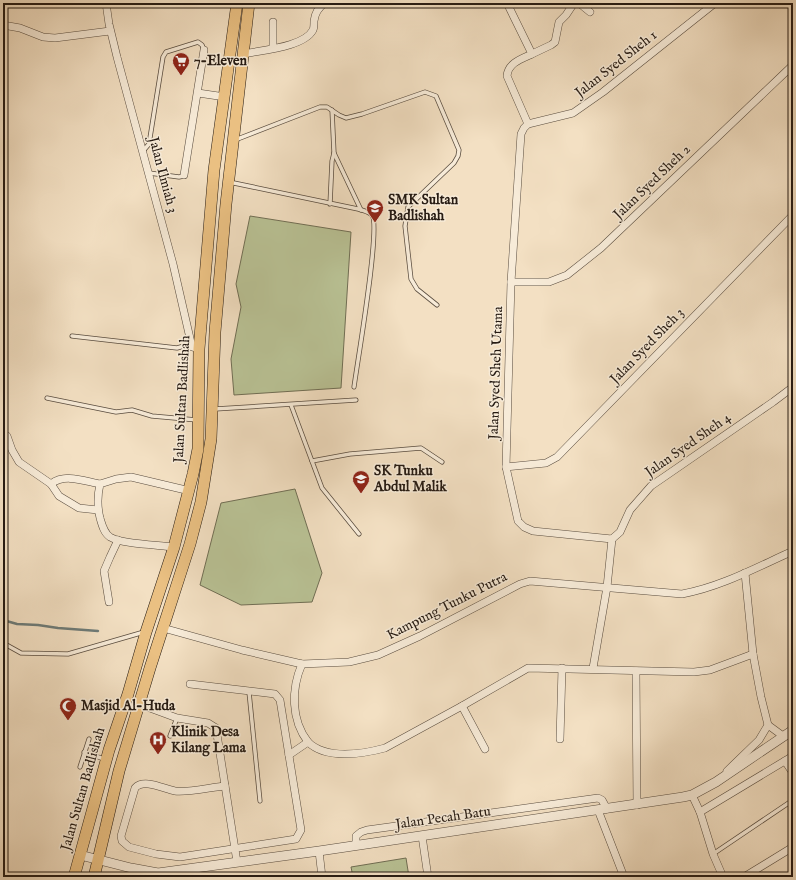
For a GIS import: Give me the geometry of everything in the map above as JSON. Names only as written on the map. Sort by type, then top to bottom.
[{"type":"main road","name":"Jalan Sultan Badlishah","points":[[74,877],[106,760],[174,547],[190,491],[198,449],[195,346],[215,160],[237,3]]},
{"type":"main road","name":"Jalan Sultan Badlishah","points":[[94,877],[112,800],[139,704],[190,544],[201,502],[211,438],[215,332],[228,182],[250,3]]},
{"type":"main road","points":[[211,203],[216,196],[220,195],[223,197],[226,204]]},
{"type":"street","name":"Jalan Ilmiah 3","points":[[106,3],[110,31],[195,346]]},
{"type":"street","points":[[244,54],[286,46],[305,38],[313,30],[314,18],[320,6],[325,3]]},
{"type":"street","points":[[507,3],[532,54]]},
{"type":"street","points":[[526,126],[507,76],[507,70],[513,64],[555,42],[559,22],[574,3]]},
{"type":"street","points":[[578,3],[590,12]]},
{"type":"street","name":"Jalan Syed Sheh 1","points":[[526,126],[573,113],[603,92],[714,3]]},
{"type":"street","points":[[273,22],[273,48]]},
{"type":"street","points":[[3,25],[20,28],[43,37],[55,38],[110,31]]},
{"type":"street","points":[[184,175],[204,50]]},
{"type":"street","name":"Jalan Syed Sheh 2","points":[[512,282],[549,282],[567,275],[601,248],[793,65]]},
{"type":"street","points":[[198,93],[225,97]]},
{"type":"street","name":"Jalan Syed Sheh Utama","points":[[526,126],[521,134],[512,282],[506,468],[518,521],[524,527],[533,531],[612,539]]},
{"type":"street","name":"Jalan Syed Sheh 3","points":[[506,468],[546,463],[557,458],[793,215]]},
{"type":"street","name":"Jalan Syed Sheh 4","points":[[612,539],[620,532],[630,510],[651,486],[793,386]]},
{"type":"street","points":[[7,436],[12,450],[19,462],[51,484],[59,496],[79,508],[98,510]]},
{"type":"street","points":[[51,484],[56,479],[67,478],[100,484],[131,476],[190,491]]},
{"type":"street","points":[[100,484],[97,497],[98,510],[104,530],[109,537],[118,540],[174,547]]},
{"type":"street","points":[[593,668],[607,587],[612,539]]},
{"type":"street","points":[[109,602],[104,571],[118,540]]},
{"type":"street","name":"Kampung Tunku Putra","points":[[163,628],[242,650],[302,664],[349,662],[378,655],[420,636],[520,584],[530,581],[682,594],[708,587],[745,573],[793,551]]},
{"type":"street","points":[[745,573],[753,654],[761,697],[768,725],[783,736]]},
{"type":"street","points":[[302,664],[295,686],[295,711],[297,722],[300,730],[314,748],[334,754],[374,751],[385,748],[528,668],[701,671],[710,670],[753,654]]},
{"type":"street","points":[[560,739],[562,668]]},
{"type":"street","points":[[636,671],[637,805]]},
{"type":"street","points":[[190,684],[275,694],[280,700],[301,830],[299,835],[296,839],[180,857],[156,854],[129,846],[122,841],[120,836],[137,785],[142,783],[178,792],[225,786]]},
{"type":"street","points":[[139,704],[177,718],[208,723],[216,728],[237,862]]},
{"type":"street","points":[[462,706],[485,748]]},
{"type":"street","points":[[716,782],[759,740],[768,725]]},
{"type":"street","name":"Jalan Pecah Batu","points":[[80,855],[158,875],[237,862],[637,805],[692,795],[716,782],[793,730]]},
{"type":"street","points":[[289,755],[308,742]]},
{"type":"street","points":[[700,812],[793,756]]},
{"type":"street","points":[[785,761],[793,773]]},
{"type":"street","points":[[692,795],[700,812],[713,854],[723,877]]},
{"type":"street","points":[[356,846],[356,836],[361,832],[368,830],[598,798],[602,800],[603,810],[624,877]]},
{"type":"street","points":[[422,836],[428,877]]},
{"type":"street","points":[[744,877],[793,847]]},
{"type":"street","points":[[319,851],[322,877]]},
{"type":"lane","points":[[143,151],[149,144],[163,57],[166,52],[198,42],[202,45],[204,50]]},
{"type":"lane","points":[[233,140],[320,106],[327,107],[346,118],[362,114],[425,92],[436,96],[459,150],[458,156],[454,163],[408,207],[405,226],[411,278],[417,289],[437,305]]},
{"type":"lane","points":[[330,204],[332,161],[334,153],[332,110]]},
{"type":"lane","points":[[334,153],[361,210]]},
{"type":"lane","points":[[149,173],[179,177],[184,175]]},
{"type":"lane","points":[[228,182],[282,192],[361,210],[372,215],[374,222],[373,253],[354,388]]},
{"type":"lane","points":[[72,336],[177,348],[195,346]]},
{"type":"lane","points":[[47,398],[116,412],[132,410],[152,416],[198,420]]},
{"type":"lane","points":[[212,409],[356,400]]},
{"type":"lane","points":[[291,405],[322,488],[359,534]]},
{"type":"lane","points":[[312,461],[350,454],[421,448],[442,462]]},
{"type":"lane","points":[[3,643],[21,653],[68,654],[146,632]]},
{"type":"lane","points":[[249,692],[260,801]]},
{"type":"lane","points":[[170,736],[177,718]]},
{"type":"lane","points":[[80,767],[88,740]]},
{"type":"lane","points":[[84,752],[106,760]]},
{"type":"lane","points":[[713,854],[793,800]]},
{"type":"green space","points":[[250,216],[351,232],[341,388],[234,395],[231,359],[241,307],[236,284]]},
{"type":"green space","points":[[295,489],[322,573],[312,602],[241,605],[200,585],[221,503]]},
{"type":"green space","points":[[406,858],[409,877],[353,877],[351,867]]},
{"type":"waterway","points":[[3,620],[17,624],[98,631]]},
{"type":"place","name":"7-Eleven","points":[[181,76]]},
{"type":"place","name":"SMK Sultan Badlishah","points":[[375,223]]},
{"type":"place","name":"SK Tunku Abdul Malik","points":[[361,494]]},
{"type":"place","name":"Masjid Al-Huda","points":[[68,721]]},
{"type":"place","name":"Klinik Desa Kilang Lama","points":[[158,755]]}]
